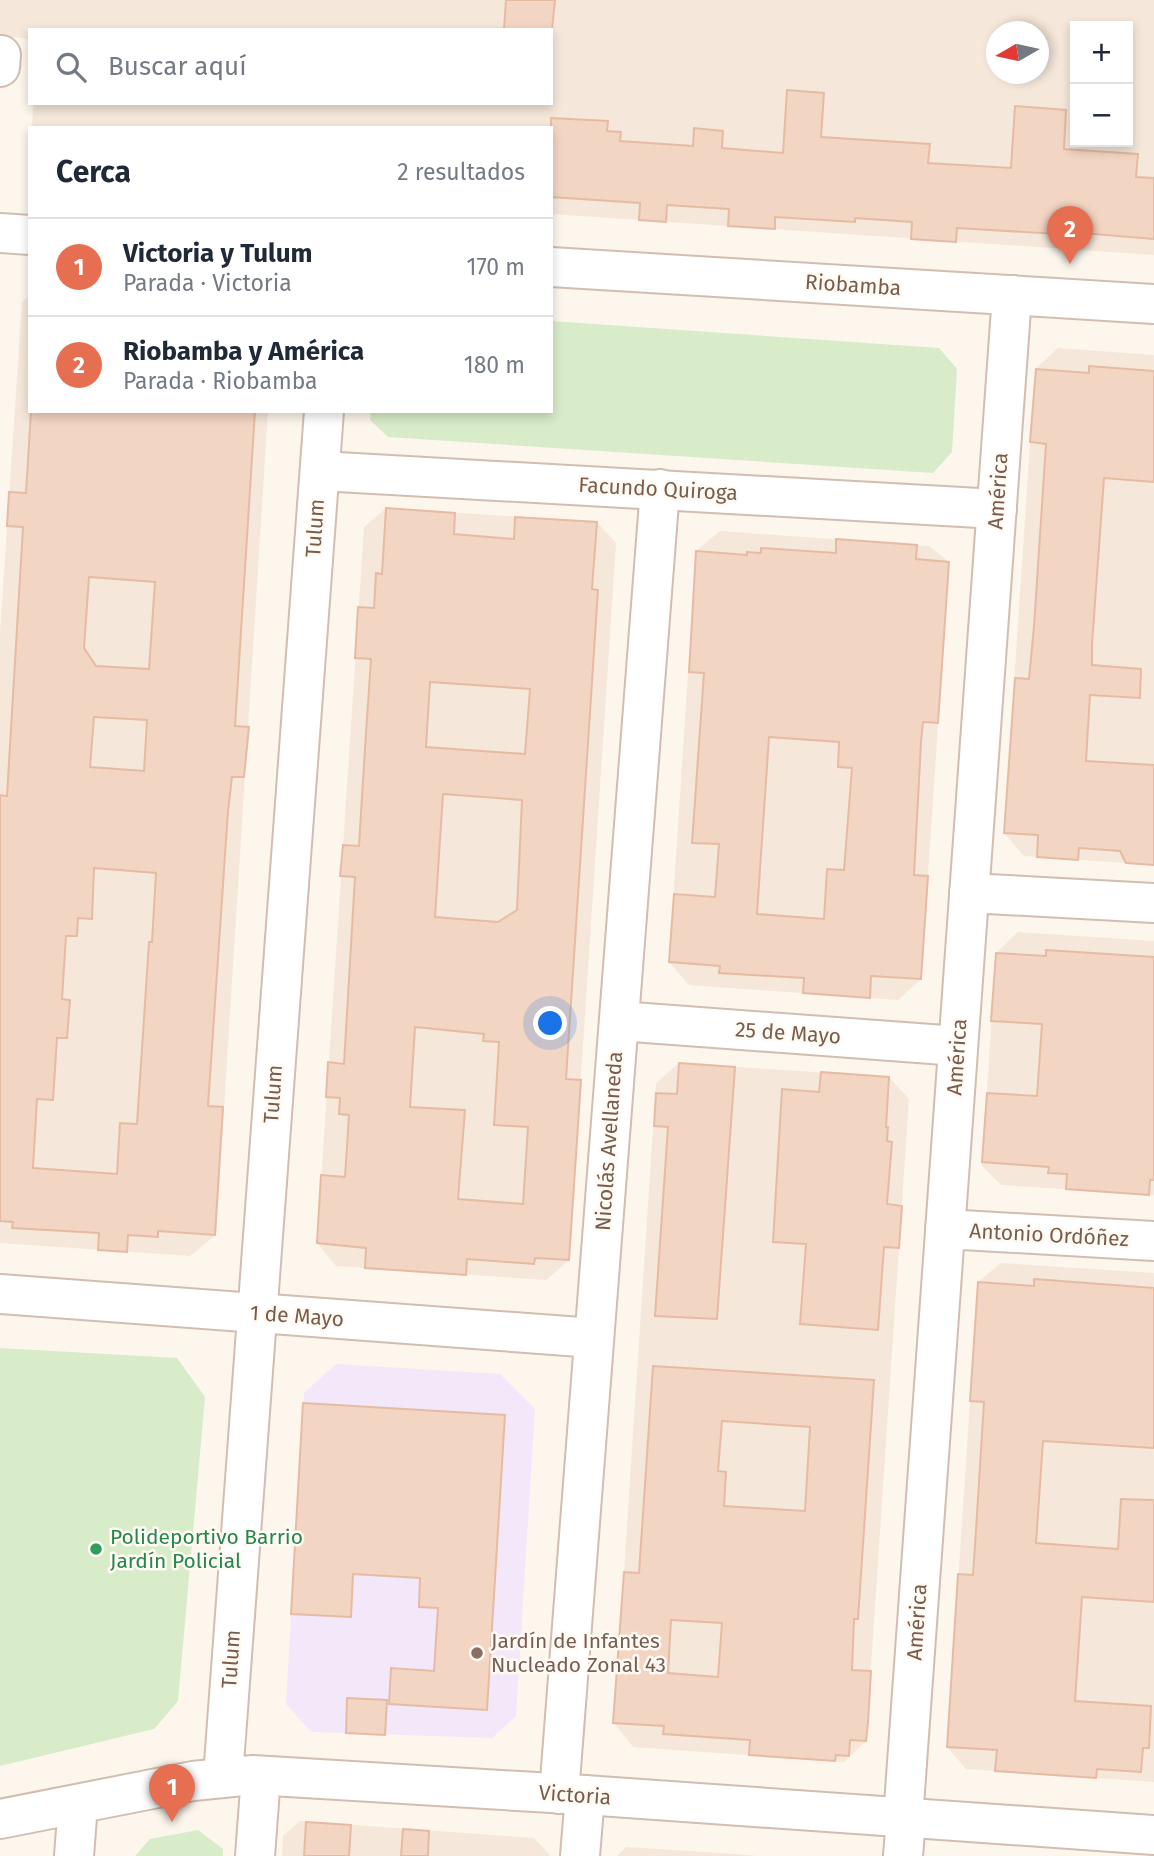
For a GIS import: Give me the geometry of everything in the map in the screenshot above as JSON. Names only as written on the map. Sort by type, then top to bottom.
[{"type":"street","points":[[0,67],[1,55]]},
{"type":"street","points":[[0,233],[28,235]]},
{"type":"street","name":"Riobamba","points":[[553,267],[1154,303]]},
{"type":"street","name":"América","points":[[904,1856],[904,1819],[1012,295]]},
{"type":"street","name":"Tulum","points":[[223,1777],[324,413]]},
{"type":"street","name":"Facundo Quiroga","points":[[320,471],[996,509]]},
{"type":"street","name":"Nicolás Avellaneda","points":[[580,1856],[572,1794],[594,1338],[660,489]]},
{"type":"street","points":[[969,893],[1154,904]]},
{"type":"street","name":"25 de Mayo","points":[[619,1021],[958,1046]]},
{"type":"street","name":"Antonio Ordóñez","points":[[945,1229],[1154,1241]]},
{"type":"street","name":"1 de Mayo","points":[[0,1294],[594,1338]]},
{"type":"street","points":[[255,1856],[261,1776]]},
{"type":"street","name":"Victoria","points":[[0,1819],[223,1777],[261,1776],[572,1794],[1154,1835]]},
{"type":"street","points":[[74,1856],[78,1804]]},
{"type":"shaded area","points":[[0,0],[1154,0],[1154,255],[553,214],[553,126],[32,126],[33,105],[553,105],[553,28],[28,28],[28,39],[0,36]]},
{"type":"shaded area","points":[[28,297],[28,413],[268,413],[216,1235],[190,1256],[0,1243],[0,633],[22,302]]},
{"type":"shaded area","points":[[1058,348],[1154,355],[1154,865],[1024,856],[1004,833],[1035,369]]},
{"type":"shaded area","points":[[386,508],[597,522],[616,543],[569,1260],[546,1280],[336,1266],[317,1243],[364,527]]},
{"type":"shaded area","points":[[720,531],[929,546],[949,562],[921,979],[898,1000],[689,985],[669,962],[696,551]]},
{"type":"shaded area","points":[[1018,932],[1154,941],[1154,1195],[1001,1185],[982,1166],[996,953]]},
{"type":"shaded area","points":[[679,1063],[889,1077],[909,1099],[866,1741],[844,1762],[633,1747],[614,1723],[656,1083]]},
{"type":"shaded area","points":[[1001,1263],[1154,1273],[1154,1782],[966,1769],[947,1747],[978,1282]]},
{"type":"shaded area","points":[[336,1364],[500,1374],[535,1409],[516,1716],[492,1738],[311,1732],[286,1704],[304,1393]]},
{"type":"shaded area","points":[[300,1821],[534,1838],[549,1856],[282,1856],[283,1836]]},
{"type":"shaded area","points":[[626,1847],[736,1854],[758,1856],[617,1856]]},
{"type":"green space","points":[[553,321],[939,348],[957,369],[952,452],[933,473],[388,437],[370,420],[371,413],[553,413]]},
{"type":"green space","name":"Polideportivo Barrio Jardín Policial","points":[[0,1348],[177,1358],[205,1397],[178,1701],[154,1729],[0,1766]]},
{"type":"green space","points":[[198,1830],[223,1849],[223,1856],[135,1856],[150,1839]]},
{"type":"building","points":[[506,0],[555,0],[552,28],[504,28]]},
{"type":"building","points":[[787,90],[824,93],[821,137],[930,144],[928,163],[1011,168],[1015,106],[1066,110],[1064,149],[1138,154],[1136,177],[1154,178],[1154,239],[1058,231],[1058,234],[957,228],[956,242],[911,239],[912,222],[775,217],[775,229],[728,226],[729,209],[667,205],[666,222],[639,220],[640,203],[553,197],[551,118],[608,121],[607,131],[621,132],[620,141],[693,146],[694,128],[723,131],[722,148],[783,153]]},
{"type":"building","points":[[1089,366],[1154,371],[1154,482],[1104,478],[1092,644],[1092,665],[1141,669],[1140,698],[1090,695],[1086,761],[1154,765],[1154,865],[1126,863],[1120,851],[1079,848],[1078,860],[1037,857],[1038,835],[1004,833],[1015,678],[1029,679],[1034,626],[1046,444],[1030,442],[1036,369],[1089,373]]},
{"type":"building","points":[[31,413],[255,413],[235,726],[249,727],[244,777],[232,777],[228,811],[208,1106],[223,1107],[215,1235],[158,1231],[158,1237],[128,1235],[127,1252],[98,1250],[99,1233],[12,1228],[13,1222],[0,1221],[0,795],[7,796],[23,527],[7,526],[9,492],[26,493]],"holes":[[[89,577],[155,582],[149,669],[96,666],[84,648]],[[94,717],[147,720],[144,771],[90,767]],[[94,868],[156,873],[137,1124],[120,1123],[117,1174],[33,1168],[37,1099],[53,1100],[57,1038],[67,1038],[70,1000],[62,999],[66,936],[77,936],[78,918],[92,919]]]},
{"type":"building","points":[[386,508],[455,513],[454,534],[514,539],[515,517],[597,522],[592,589],[598,590],[566,1079],[581,1080],[569,1260],[535,1258],[534,1264],[467,1259],[466,1275],[365,1268],[366,1248],[317,1243],[321,1175],[345,1177],[349,1115],[339,1114],[340,1098],[326,1097],[328,1062],[344,1064],[355,877],[340,876],[343,845],[359,846],[371,659],[355,658],[358,607],[374,608],[376,573],[382,574]],"holes":[[[430,682],[530,689],[525,754],[426,747]],[[443,794],[522,800],[517,910],[498,922],[435,917]],[[415,1027],[484,1034],[483,1041],[499,1042],[494,1125],[528,1127],[523,1204],[458,1199],[465,1110],[410,1107]]]},
{"type":"building","points":[[836,539],[917,545],[916,559],[949,562],[938,723],[923,722],[921,742],[914,875],[928,876],[921,979],[871,976],[870,998],[803,993],[804,978],[719,973],[720,966],[669,962],[674,894],[715,897],[719,844],[692,843],[704,673],[689,672],[696,551],[747,555],[747,552],[761,553],[761,548],[836,553]],"holes":[[[769,737],[839,742],[838,767],[852,768],[844,870],[827,869],[824,919],[757,914]]]},
{"type":"building","points":[[1046,950],[1154,957],[1154,1180],[1150,1180],[1149,1195],[1066,1189],[1067,1174],[1048,1173],[1049,1167],[982,1162],[987,1093],[1037,1096],[1042,1024],[991,1021],[996,953],[1046,956]]},
{"type":"building","points":[[679,1063],[735,1067],[717,1319],[655,1316],[668,1127],[654,1126],[656,1093],[677,1094]]},
{"type":"building","points":[[821,1072],[889,1077],[886,1127],[887,1141],[892,1142],[887,1204],[902,1206],[899,1248],[884,1247],[878,1330],[800,1324],[806,1244],[773,1242],[782,1089],[819,1092]]},
{"type":"building","points":[[1034,1279],[1154,1288],[1154,1448],[1043,1441],[1036,1543],[1118,1549],[1121,1499],[1154,1500],[1154,1602],[1082,1597],[1075,1701],[1151,1706],[1149,1748],[1143,1748],[1141,1772],[1097,1769],[1096,1778],[995,1771],[997,1750],[947,1747],[958,1574],[973,1575],[984,1402],[970,1401],[978,1282],[1034,1286]]},
{"type":"building","points":[[653,1366],[874,1380],[858,1619],[854,1619],[852,1670],[871,1671],[868,1722],[866,1741],[850,1740],[849,1756],[836,1755],[835,1761],[749,1755],[750,1740],[663,1734],[664,1726],[613,1723],[624,1572],[639,1573]],"holes":[[[722,1421],[810,1427],[805,1511],[724,1506],[726,1472],[718,1471]],[[671,1620],[722,1623],[718,1677],[668,1673]]]},
{"type":"building","points":[[303,1403],[505,1415],[487,1710],[389,1704],[391,1668],[434,1671],[438,1608],[419,1607],[420,1578],[353,1574],[351,1617],[291,1614]]},
{"type":"building","points":[[347,1698],[387,1700],[385,1735],[346,1733]]},
{"type":"building","points":[[306,1822],[351,1825],[349,1856],[304,1856]]},
{"type":"building","points":[[403,1829],[429,1831],[428,1856],[401,1856]]},
{"type":"place","name":"Riobamba y América","points":[[1070,264]]},
{"type":"place","name":"Polideportivo Barrio Jardín Policial","points":[[96,1549]]},
{"type":"place","name":"Jardín de Infantes Nucleado Zonal 43","points":[[477,1653]]},
{"type":"place","name":"Victoria y Tulum","points":[[172,1822]]}]
